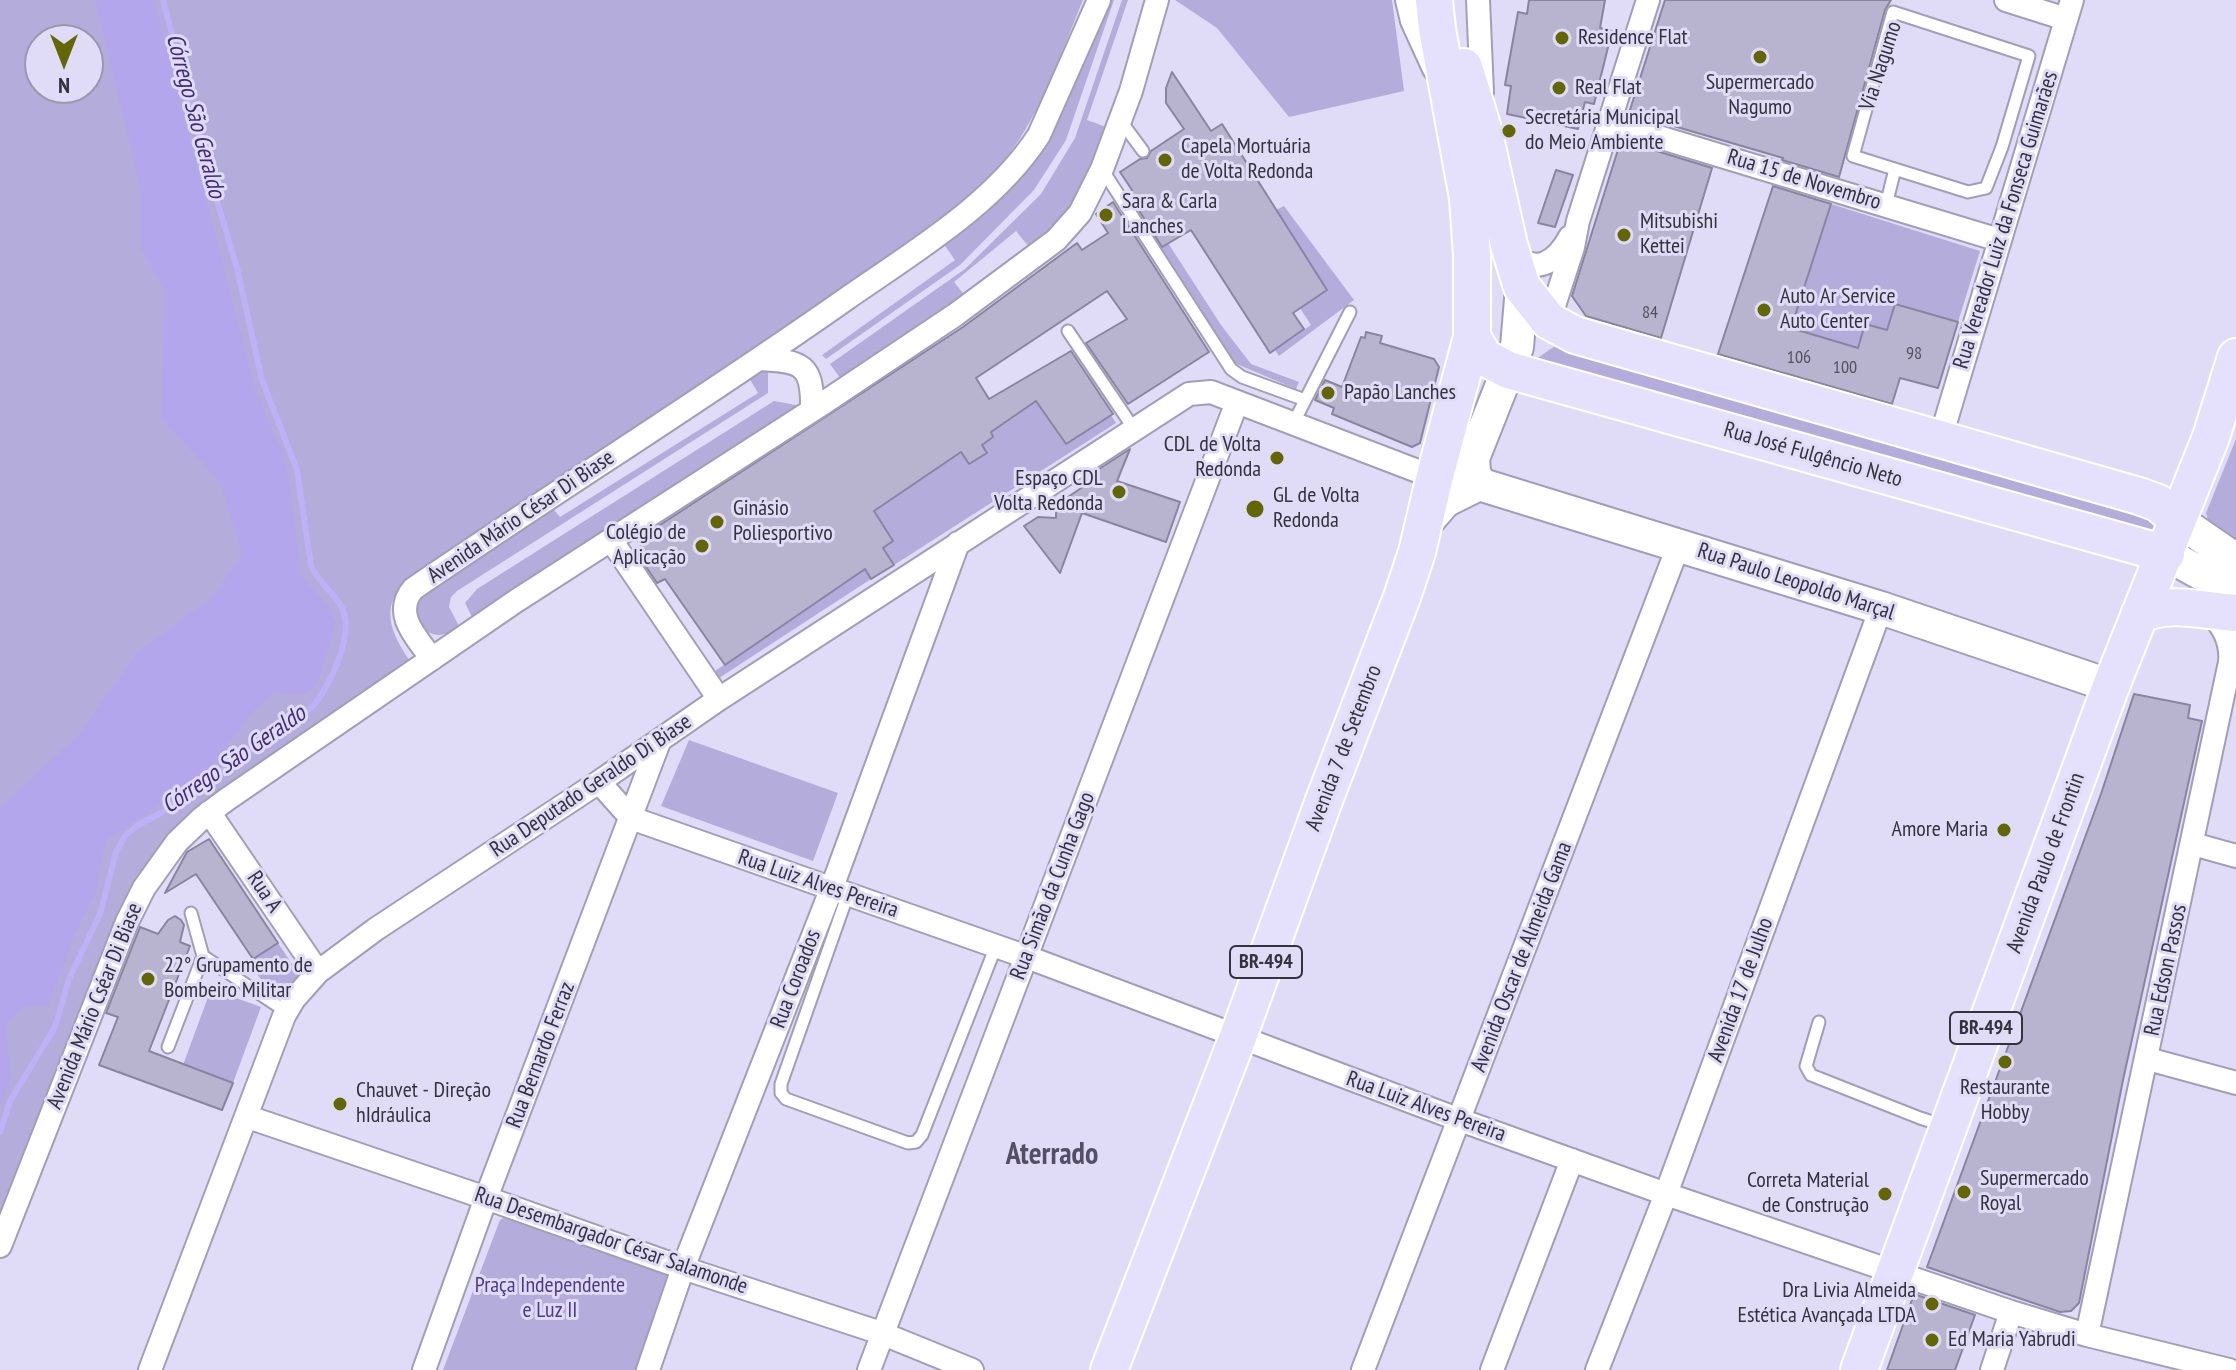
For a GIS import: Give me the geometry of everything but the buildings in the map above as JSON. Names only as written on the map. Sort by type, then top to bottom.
[{"type":"main road","name":"Avenida 7 de Setembro","points":[[1109,1370],[1238,1037],[1421,538],[1472,337],[1470,219],[1451,105],[1450,11]]},
{"type":"main road","name":"Avenida 7 de Setembro","points":[[1450,11],[1522,287]]},
{"type":"main road","points":[[1522,287],[1549,321],[1575,335],[2150,499],[2178,520]]},
{"type":"main road","name":"Rua José Fulgêncio Neto","points":[[1472,337],[1484,357],[1508,370],[2166,554]]},
{"type":"main road","name":"Avenida Paulo de Frontin","points":[[1859,1370],[2111,686],[2211,437],[2236,357]]},
{"type":"main road","points":[[2139,615],[2175,605],[2226,606]]},
{"type":"street","name":"Avenida Mário César Di Biase","points":[[432,659],[405,617],[404,604],[413,589],[911,254],[1003,181],[1025,156],[1045,125],[1099,0]]},
{"type":"street","points":[[432,659],[955,315],[1056,240],[1080,213],[1102,169],[1140,63],[1157,0]]},
{"type":"street","name":"Avenida 7 de Setembro","points":[[1407,0],[1417,34],[1451,105]]},
{"type":"street","points":[[1549,321],[1648,0]]},
{"type":"street","points":[[2006,0],[2069,9]]},
{"type":"street","name":"Rua Vereador Luiz da Fonseca Guimarães","points":[[1940,440],[2069,9]]},
{"type":"street","name":"Rua 15 de Novembro","points":[[1609,122],[1999,240]]},
{"type":"street","points":[[1509,245],[1524,261],[1536,264],[1549,262],[1563,251],[1578,221]]},
{"type":"street","name":"Avenida 7 de Setembro","points":[[1476,471],[1491,408],[1517,347],[1522,287]]},
{"type":"street","points":[[759,359],[789,363],[804,369],[811,380],[812,410]]},
{"type":"street","name":"Rua Deputado Geraldo Di Biase","points":[[150,1370],[287,1012],[318,972],[376,929],[719,699],[1134,429],[1195,392],[1211,392],[1237,402]]},
{"type":"street","points":[[1237,402],[1409,470],[1435,476],[1455,470],[1476,471]]},
{"type":"street","name":"Rua Simão da Cunha Gago","points":[[869,1370],[1237,402]]},
{"type":"street","points":[[1421,538],[1445,501],[1476,471]]},
{"type":"street","name":"Rua Paulo Leopoldo Marçal","points":[[1476,471],[1679,544],[2111,686]]},
{"type":"street","points":[[2178,520],[2236,560]]},
{"type":"street","points":[[611,540],[719,699]]},
{"type":"street","name":"Rua Coroados","points":[[648,1370],[683,1268],[839,892],[958,543]]},
{"type":"street","name":"Avenida Oscar de Almeida Gama","points":[[1363,1370],[1679,544]]},
{"type":"street","points":[[2166,554],[2226,606]]},
{"type":"street","name":"Rua Edson Passos","points":[[2087,1335],[2148,1059],[2231,653],[2228,637],[2220,624],[2226,606]]},
{"type":"street","name":"Avenida 17 de Julho","points":[[1597,1370],[1666,1194],[1881,608]]},
{"type":"street","name":"Avenida Mário Cséar Di Biase","points":[[0,1246],[130,914],[168,854],[209,812],[432,659]]},
{"type":"street","name":"Rua Bernardo Ferraz","points":[[424,1370],[659,742]]},
{"type":"street","points":[[599,782],[631,818]]},
{"type":"street","name":"Rua A","points":[[209,812],[318,972]]},
{"type":"street","name":"Rua Luiz Alves Pereira","points":[[631,818],[1027,957],[1460,1120],[1895,1274],[2173,1363],[2229,1370]]},
{"type":"street","points":[[2193,844],[2236,856]]},
{"type":"street","points":[[2148,1059],[2236,1083]]},
{"type":"street","name":"Rua Desembargador César Salamonde","points":[[248,1117],[683,1268],[881,1333],[972,1370]]},
{"type":"street","points":[[1492,1370],[1572,1160]]},
{"type":"street","points":[[1992,1370],[2011,1312]]},
{"type":"lane","name":"Via Nagumo","points":[[1893,12],[2029,56],[2002,147],[1986,188],[1968,192],[1895,169],[1853,156],[1893,12]]},
{"type":"lane","points":[[1120,120],[1143,151]]},
{"type":"lane","points":[[1102,169],[1231,369],[1242,377],[1305,400]]},
{"type":"lane","points":[[1886,205],[1895,169]]},
{"type":"lane","points":[[1293,424],[1350,312]]},
{"type":"lane","points":[[1068,331],[1134,429]]},
{"type":"lane","points":[[839,892],[781,1084],[781,1093],[786,1099],[908,1143],[916,1142],[922,1135],[996,946]]},
{"type":"lane","points":[[168,1047],[203,956],[191,913]]},
{"type":"lane","points":[[203,956],[287,1012]]},
{"type":"lane","points":[[1819,1022],[1806,1066],[1811,1075],[1949,1127]]},
{"type":"green space","points":[[0,0],[1083,0],[1034,115],[1013,149],[968,198],[896,252],[404,583],[396,593],[390,614],[395,634],[412,664],[165,840],[147,863],[111,933],[0,1214]]},
{"type":"green space","points":[[1107,0],[1114,0],[1066,140],[1034,190],[960,265],[826,359],[822,355],[955,260],[943,243],[1019,180],[1038,149]]},
{"type":"green space","points":[[1122,0],[1128,0],[1087,120],[1109,128],[1096,161],[1065,220],[1029,247],[1016,231],[954,282],[966,297],[841,379],[830,364],[965,269],[1041,194],[1075,138]]},
{"type":"green space","points":[[1175,0],[1392,0],[1404,91],[1289,117],[1217,28]]},
{"type":"green space","points":[[1831,204],[1980,251],[1958,322],[1895,304],[1887,330],[1865,324],[1858,349],[1791,328]]},
{"type":"green space","points":[[1284,206],[1354,300],[1279,356],[1275,350],[1311,325],[1300,308],[1327,290],[1276,210]]},
{"type":"green space","points":[[1168,243],[1221,325],[1251,364],[1299,382],[1296,389],[1232,362],[1160,248]]},
{"type":"green space","points":[[1565,339],[2159,521],[2155,538],[1529,364]]},
{"type":"green space","points":[[768,369],[768,393],[457,591],[451,597],[449,607],[459,626],[440,635],[421,628],[414,604],[417,598],[549,504],[560,517],[758,393],[748,376]]},
{"type":"green space","points":[[774,401],[801,406],[472,617],[465,603],[477,589]]},
{"type":"green space","points":[[1036,401],[1065,444],[1111,415],[1116,423],[894,565],[883,547],[893,541],[886,529],[864,518],[961,452],[970,464],[987,453],[978,440],[983,437],[986,442],[993,438],[991,432]]},
{"type":"green space","points":[[2236,439],[2236,542],[2209,523],[2206,513]]},
{"type":"green space","points":[[865,569],[871,579],[719,678],[715,671]]},
{"type":"green space","points":[[689,740],[838,793],[813,861],[661,806]]},
{"type":"green space","points":[[278,943],[300,976],[277,1000],[254,970],[253,959]]},
{"type":"green space","points":[[211,989],[261,1007],[233,1083],[183,1065]]},
{"type":"green space","name":"Praça Independente e Luz II","points":[[511,1213],[669,1269],[670,1280],[637,1370],[443,1370],[500,1220]]},
{"type":"shaded area","points":[[95,0],[154,0],[256,392],[282,452],[291,493],[301,576],[330,609],[336,623],[318,682],[305,695],[274,692],[253,711],[208,771],[105,841],[96,892],[74,936],[48,1006],[23,1007],[5,1025],[11,1076],[0,1108],[0,808],[80,734],[137,653],[213,597],[242,554],[220,481],[161,418],[165,291],[141,248],[141,189],[104,37],[104,24],[101,24]]},
{"type":"waterway","name":"Córrego São Geraldo","points":[[0,1132],[10,1101],[55,1027],[69,979],[100,914],[116,852],[125,836],[311,708],[333,674],[343,644],[345,617],[341,606],[311,566],[297,470],[262,380],[237,268],[163,0]]},
{"type":"place","name":"Residence Flat","points":[[1562,38]]},
{"type":"place","name":"Supermercado Nagumo","points":[[1760,57]]},
{"type":"place","name":"Real Flat","points":[[1559,88]]},
{"type":"place","name":"Secretária Municipal do Meio Ambiente","points":[[1509,131]]},
{"type":"place","name":"Capela Mortuária de Volta Redonda","points":[[1165,160]]},
{"type":"place","name":"Sara & Carla Lanches","points":[[1106,215]]},
{"type":"place","name":"Mitsubishi Kettei","points":[[1624,235]]},
{"type":"place","name":"Auto Ar Service Auto Center","points":[[1764,310]]},
{"type":"place","name":"Papão Lanches","points":[[1328,393]]},
{"type":"place","name":"CDL de Volta Redonda","points":[[1277,458]]},
{"type":"place","name":"Espaço CDL Volta Redonda","points":[[1119,492]]},
{"type":"place","name":"GL de Volta Redonda","points":[[1255,509]]},
{"type":"place","name":"Ginásio Poliesportivo","points":[[717,522]]},
{"type":"place","name":"Colégio de Aplicação","points":[[702,546]]},
{"type":"place","name":"Amore Maria","points":[[2004,830]]},
{"type":"place","name":"22° Grupamento de Bombeiro Militar","points":[[148,979]]},
{"type":"place","name":"Restaurante Hobby","points":[[2005,1062]]},
{"type":"place","name":"Chauvet - Direção hIdráulica","points":[[340,1104]]},
{"type":"place","name":"Supermercado Royal","points":[[1964,1192]]},
{"type":"place","name":"Correta Material de Construção","points":[[1885,1194]]},
{"type":"place","name":"Dra Livia Almeida Estética Avançada LTDA","points":[[1932,1304]]},
{"type":"place","name":"Ed Maria Yabrudi","points":[[1932,1340]]},
{"type":"district","name":"Aterrado","points":[[1052,1155]]}]
